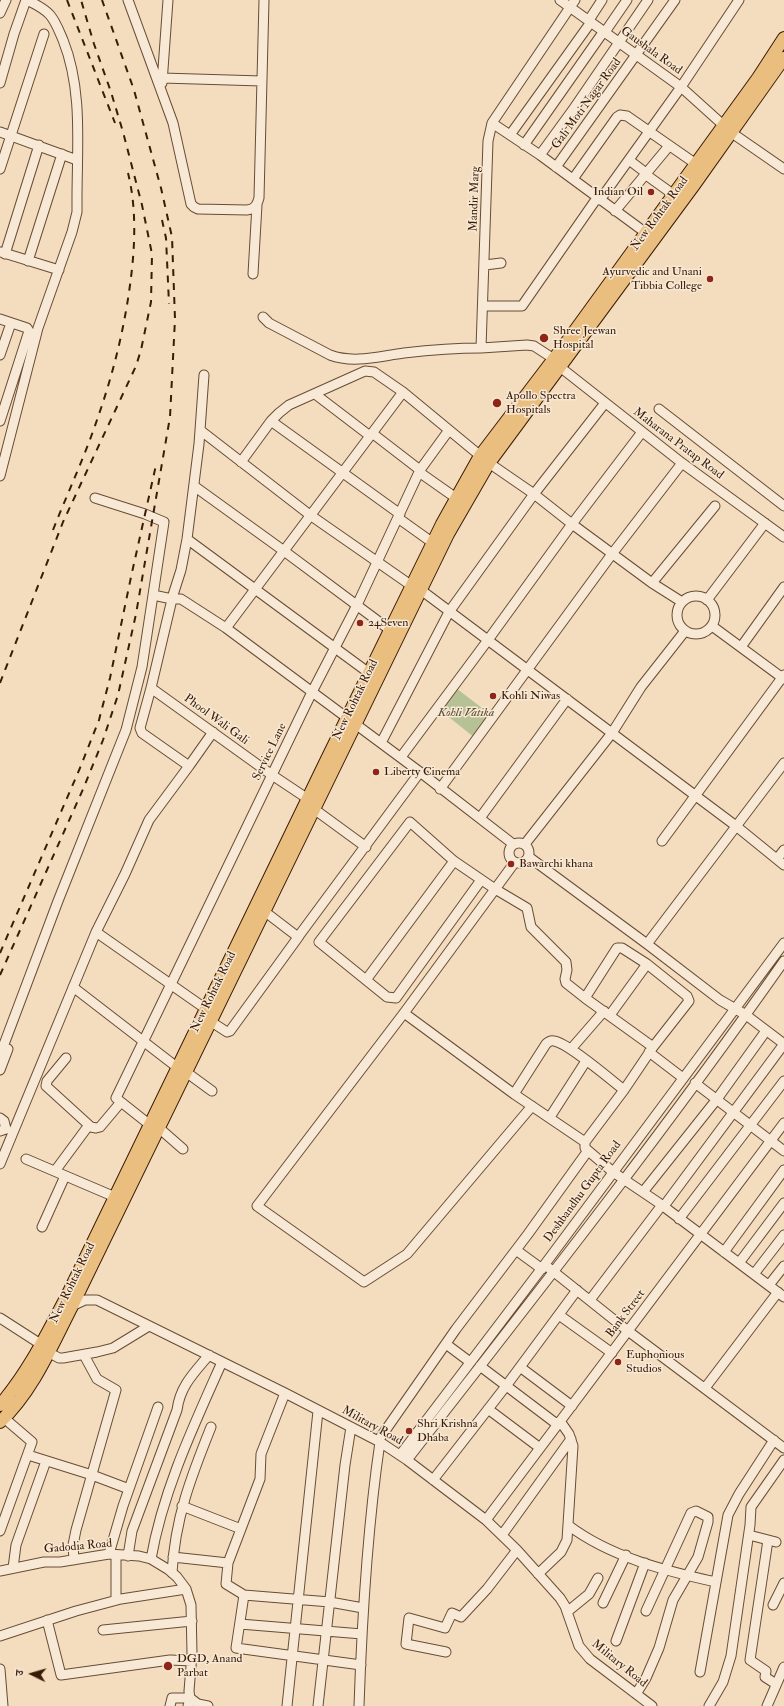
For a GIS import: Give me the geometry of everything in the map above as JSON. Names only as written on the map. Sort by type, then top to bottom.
[{"type":"main road","name":"New Rohtak Road","points":[[557,363],[646,233],[696,164],[728,129],[784,38]]},
{"type":"main road","name":"New Rohtak Road","points":[[182,1070],[206,1010],[311,804],[416,588],[433,543],[456,498],[728,129],[784,58]]},
{"type":"main road","name":"New Rohtak Road","points":[[351,721],[369,673],[390,630],[448,534],[484,460]]},
{"type":"main road","name":"New Rohtak Road","points":[[0,1405],[45,1348],[72,1306],[154,1126],[182,1070],[210,1021],[264,911],[311,804]]},
{"type":"main road","name":"New Rohtak Road","points":[[2,1420],[22,1395],[45,1348],[67,1296],[115,1197],[154,1126]]},
{"type":"street","points":[[0,13],[6,0]]},
{"type":"street","points":[[0,83],[14,34],[27,0],[49,14],[57,27],[67,50],[74,73],[77,101],[77,212],[59,270],[38,328],[4,444],[0,476]]},
{"type":"street","points":[[128,0],[173,123],[191,204],[194,208],[198,209],[247,210],[252,210],[257,205]]},
{"type":"street","points":[[161,92],[168,0]]},
{"type":"street","points":[[253,274],[257,205],[259,198],[264,0]]},
{"type":"street","name":"Gaushala Road","points":[[560,0],[573,3],[590,21],[681,87],[728,129],[784,169]]},
{"type":"street","points":[[510,135],[590,21],[602,0]]},
{"type":"street","points":[[524,145],[605,32],[626,0]]},
{"type":"street","points":[[540,155],[648,0]]},
{"type":"street","name":"Gali Moti Nagar Road","points":[[556,167],[675,0]]},
{"type":"street","points":[[483,306],[522,306],[681,87],[739,0]]},
{"type":"street","name":"Mandir Marg","points":[[481,348],[488,141],[492,123],[573,3]]},
{"type":"street","points":[[0,169],[44,34]]},
{"type":"street","points":[[162,78],[262,81]]},
{"type":"street","points":[[573,179],[618,117],[624,115],[696,164]]},
{"type":"street","points":[[492,123],[540,155],[646,233]]},
{"type":"street","points":[[0,132],[77,160]]},
{"type":"street","points":[[39,145],[3,253],[59,270]]},
{"type":"street","points":[[615,211],[648,175],[669,146]]},
{"type":"street","points":[[28,261],[62,154]]},
{"type":"street","points":[[629,160],[674,195]]},
{"type":"street","points":[[485,265],[501,263]]},
{"type":"street","points":[[263,317],[269,323],[330,355],[341,358],[375,358],[450,348],[481,348],[527,345],[534,346],[557,363]]},
{"type":"street","points":[[0,319],[27,328],[29,331],[0,421]]},
{"type":"street","points":[[0,355],[11,323]]},
{"type":"street","name":"Maharana Pratap Road","points":[[557,363],[605,403],[682,463],[766,523],[784,538]]},
{"type":"street","points":[[241,462],[271,421],[284,409],[341,381],[369,370],[402,392],[484,460],[534,494],[652,583],[682,602]]},
{"type":"street","points":[[189,766],[140,731],[140,723],[151,688],[172,599],[181,570],[187,539],[200,430],[204,375]]},
{"type":"street","points":[[226,628],[402,392]]},
{"type":"street","points":[[315,394],[456,498]]},
{"type":"street","points":[[381,743],[449,612],[534,494],[605,403]]},
{"type":"street","points":[[659,409],[784,506]]},
{"type":"street","points":[[271,421],[433,543]]},
{"type":"street","points":[[200,430],[310,515],[377,563],[416,588],[612,732],[781,862],[784,850]]},
{"type":"street","name":"Service Lane","points":[[121,1102],[116,1098],[312,692],[357,605],[420,471],[449,430]]},
{"type":"street","points":[[401,757],[572,524],[642,432]]},
{"type":"street","points":[[440,789],[612,554],[682,463]]},
{"type":"street","points":[[194,486],[390,630]]},
{"type":"street","points":[[0,1056],[26,985],[126,730],[142,667],[164,522],[145,514],[95,498]]},
{"type":"street","points":[[652,583],[715,506]]},
{"type":"street","points":[[707,600],[766,523]]},
{"type":"street","points":[[187,539],[369,673]]},
{"type":"street","points":[[741,647],[784,587]]},
{"type":"street","points":[[153,595],[172,599],[181,598],[226,628],[401,757],[440,789],[513,844]]},
{"type":"street","points":[[694,596],[707,600],[712,605],[715,612],[715,619],[707,632],[692,634],[685,631],[679,625],[677,617],[678,609],[682,602],[694,596]]},
{"type":"street","points":[[662,841],[783,677],[712,626]]},
{"type":"street","points":[[525,844],[612,732],[641,687],[685,631]]},
{"type":"street","name":"Phool Wali Gali","points":[[151,688],[272,775],[366,847]]},
{"type":"street","points":[[480,818],[567,699]]},
{"type":"street","points":[[0,1164],[96,932],[125,874],[149,820],[213,732]]},
{"type":"street","points":[[647,944],[784,763]]},
{"type":"street","points":[[210,1021],[230,1032],[420,772]]},
{"type":"street","points":[[481,880],[396,998],[386,997],[319,942],[356,896],[410,822],[454,861],[481,880],[527,908],[531,927],[566,962],[568,970],[565,979],[566,983],[607,1013],[651,1049],[682,1078]]},
{"type":"street","points":[[519,842],[525,844],[529,848],[529,857],[524,862],[515,862],[510,857],[509,854],[513,844],[519,842]]},
{"type":"street","points":[[529,857],[647,944],[783,1048]]},
{"type":"street","points":[[366,980],[454,861]]},
{"type":"street","points":[[515,862],[404,1013],[257,1206],[364,1282],[407,1254],[532,1106]]},
{"type":"street","points":[[264,911],[299,936]]},
{"type":"street","points":[[96,932],[206,1010]]},
{"type":"street","name":"Deshbandhu Gupta Road","points":[[404,1457],[470,1362],[543,1267],[682,1078],[784,943]]},
{"type":"street","points":[[585,998],[617,948],[622,948],[647,964],[687,996],[689,1001],[651,1049],[624,1090],[585,1142],[585,1148],[587,1152],[613,1172],[663,1206],[781,1295],[705,1388]]},
{"type":"street","name":"Deshbandhu Gupta Road","points":[[404,1457],[480,1366],[554,1271],[744,1017],[784,961]]},
{"type":"street","points":[[570,1050],[607,1013],[647,964]]},
{"type":"street","points":[[0,1070],[15,1025],[29,992],[26,985]]},
{"type":"street","points":[[73,987],[143,1042],[212,1090]]},
{"type":"street","points":[[404,1013],[514,1094],[585,1142]]},
{"type":"street","points":[[744,1017],[763,1035],[783,1048]]},
{"type":"street","points":[[643,1192],[717,1099],[763,1035]]},
{"type":"street","points":[[514,1094],[549,1041],[558,1042],[586,1060],[624,1090]]},
{"type":"street","points":[[590,1300],[783,1048]]},
{"type":"street","points":[[66,1058],[47,1081],[46,1086],[91,1127],[100,1127],[121,1102],[182,1148]]},
{"type":"street","points":[[550,1117],[586,1060]]},
{"type":"street","points":[[679,1219],[784,1081]]},
{"type":"street","points":[[695,1083],[784,1151]]},
{"type":"street","points":[[0,1118],[4,1121],[6,1129],[0,1131]]},
{"type":"street","name":"Bank Street","points":[[486,1520],[784,1123]]},
{"type":"street","points":[[54,1171],[86,1129]]},
{"type":"street","points":[[359,1706],[363,1608],[374,1480],[379,1442],[446,1344],[587,1152]]},
{"type":"street","points":[[26,1160],[115,1197]]},
{"type":"street","points":[[724,1252],[784,1170]]},
{"type":"street","points":[[42,1227],[65,1176]]},
{"type":"street","points":[[739,1263],[784,1202]]},
{"type":"street","points":[[754,1274],[784,1235]]},
{"type":"street","points":[[516,1250],[543,1267],[554,1271],[628,1331],[784,1447]]},
{"type":"street","points":[[769,1286],[784,1266]]},
{"type":"street","points":[[433,1480],[506,1386],[577,1290]]},
{"type":"street","name":"Military Road","points":[[72,1306],[86,1300],[97,1300],[285,1393],[379,1442],[404,1457],[486,1520],[517,1550],[555,1591],[567,1612],[576,1640],[582,1651],[590,1659],[652,1706]]},
{"type":"street","points":[[559,1315],[612,1353]]},
{"type":"street","points":[[0,1318],[59,1358],[84,1355],[113,1348],[150,1326]]},
{"type":"street","points":[[446,1344],[470,1362]]},
{"type":"street","points":[[74,1560],[73,1545],[76,1530],[116,1390],[97,1379],[84,1355]]},
{"type":"street","points":[[128,1556],[132,1531],[177,1410],[178,1397],[190,1377],[209,1355]]},
{"type":"street","points":[[151,1559],[155,1533],[174,1477],[190,1433],[222,1362]]},
{"type":"street","points":[[480,1366],[559,1423],[571,1439],[573,1446],[568,1525],[565,1546],[561,1552],[538,1574]]},
{"type":"street","points":[[520,1367],[572,1406]]},
{"type":"street","points":[[285,1393],[261,1454],[260,1479],[228,1563],[226,1584],[244,1595],[330,1602],[363,1608]]},
{"type":"street","points":[[116,1600],[112,1555],[129,1489],[158,1407]]},
{"type":"street","points":[[488,1409],[540,1448]]},
{"type":"street","points":[[287,1706],[296,1629],[315,1427],[318,1411]]},
{"type":"street","points":[[0,1531],[32,1442],[2,1420]]},
{"type":"street","points":[[172,1573],[173,1557],[182,1506],[191,1478],[211,1427]]},
{"type":"street","points":[[318,1706],[345,1465],[351,1428]]},
{"type":"street","points":[[502,1535],[571,1439]]},
{"type":"street","points":[[700,1672],[729,1512],[751,1474],[774,1440]]},
{"type":"street","points":[[28,1455],[92,1475],[129,1489]]},
{"type":"street","points":[[709,1706],[723,1682],[731,1656],[749,1535],[751,1507],[784,1460]]},
{"type":"street","points":[[13,1568],[16,1545],[46,1461]]},
{"type":"street","points":[[182,1506],[241,1529]]},
{"type":"street","points":[[636,1694],[646,1678],[659,1648],[673,1600],[698,1557],[709,1520],[705,1515],[693,1511],[689,1516],[646,1611]]},
{"type":"street","points":[[568,1525],[592,1540],[645,1563],[687,1576],[716,1582]]},
{"type":"street","points":[[749,1535],[772,1541],[750,1660],[766,1671],[765,1677],[776,1684]]},
{"type":"street","points":[[446,1652],[406,1644],[409,1618],[445,1628],[452,1613],[461,1617],[487,1589],[517,1550]]},
{"type":"street","name":"Gadodia Road","points":[[0,1571],[51,1561],[60,1562],[112,1555],[139,1556],[151,1559],[172,1573],[186,1589],[191,1605],[192,1661],[189,1702]]},
{"type":"street","points":[[603,1603],[626,1555]]},
{"type":"street","points":[[173,1557],[228,1563]]},
{"type":"street","points":[[616,1641],[645,1563]]},
{"type":"street","points":[[567,1612],[586,1597],[598,1578]]},
{"type":"street","points":[[773,1605],[784,1584]]},
{"type":"street","points":[[0,1636],[47,1620],[116,1600],[137,1595],[186,1589]]},
{"type":"street","points":[[244,1595],[236,1648],[361,1665]]},
{"type":"street","points":[[47,1620],[61,1675],[170,1660],[192,1661]]},
{"type":"street","points":[[103,1630],[192,1621]]},
{"type":"street","points":[[240,1624],[362,1634]]},
{"type":"street","points":[[767,1706],[784,1667]]},
{"type":"street","points":[[0,1668],[3,1706]]},
{"type":"street","points":[[170,1706],[172,1698],[189,1702],[194,1701],[205,1706]]},
{"type":"green space","name":"Kohli Vatika","points":[[456,688],[491,715],[475,738],[440,710]]},
{"type":"railway","points":[[67,0],[115,123]]},
{"type":"railway","points":[[0,683],[63,522],[136,366],[141,350],[151,302],[152,254],[142,205],[123,132],[81,0]]},
{"type":"railway","points":[[0,975],[84,787],[103,740],[118,695],[136,614],[170,417],[175,319],[172,237],[161,188],[134,90],[102,0]]},
{"type":"railway","points":[[53,530],[82,460],[103,401],[117,352],[128,302],[134,243],[133,201],[128,173]]},
{"type":"railway","points":[[162,220],[166,238],[169,304]]},
{"type":"railway","points":[[0,953],[80,768],[99,720],[110,678],[156,465]]},
{"type":"place","name":"Indian Oil","points":[[651,192]]},
{"type":"place","name":"Ayurvedic and Unani Tibbia College","points":[[710,279]]},
{"type":"place","name":"Shree Jeewan Hospital","points":[[544,338]]},
{"type":"place","name":"Apollo Spectra Hospitals","points":[[497,403]]},
{"type":"place","name":"24Seven","points":[[360,623]]},
{"type":"place","name":"Kohli Niwas","points":[[493,696]]},
{"type":"place","name":"Liberty Cinema","points":[[376,772]]},
{"type":"place","name":"Bawarchi khana","points":[[511,864]]},
{"type":"place","name":"Euphonious Studios","points":[[618,1362]]},
{"type":"place","name":"Shri Krishna Dhaba","points":[[409,1431]]},
{"type":"place","name":"DGD, Anand Parbat","points":[[168,1666]]}]
